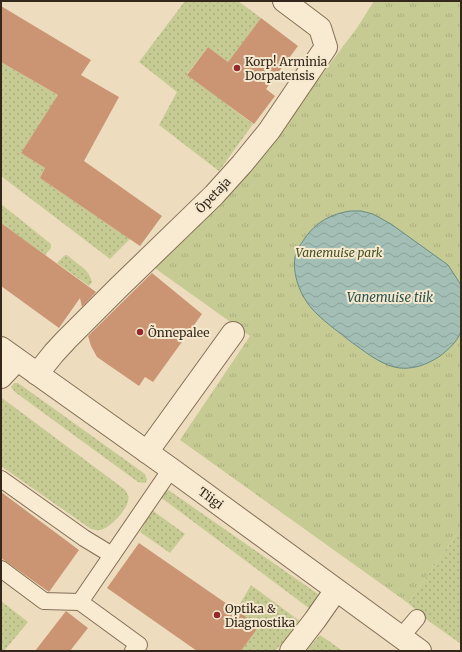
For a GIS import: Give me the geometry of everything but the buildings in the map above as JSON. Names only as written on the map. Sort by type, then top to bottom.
[{"type":"street","name":"Õpetaja","points":[[37,374],[66,340],[214,195],[242,164],[269,131],[326,47],[320,28],[284,1]]},
{"type":"street","points":[[148,452],[233,333]]},
{"type":"street","name":"Tiigi","points":[[9,354],[148,452],[420,651]]},
{"type":"street","points":[[1,377],[9,354]]},
{"type":"street","points":[[291,651],[336,590]]},
{"type":"lane","points":[[80,602],[171,469]]},
{"type":"lane","points":[[1,479],[84,538],[112,555]]},
{"type":"lane","points":[[1,569],[44,601],[80,602],[139,649]]},
{"type":"lane","points":[[401,637],[416,618]]},
{"type":"green space","points":[[185,1],[238,1],[261,18],[228,62],[208,47],[187,74],[253,124],[219,171],[159,125],[177,92],[139,62]]},
{"type":"green space","name":"Vanemuise park","points":[[374,1],[461,1],[461,528],[408,603],[180,440],[250,336],[152,266],[304,98],[357,28]]},
{"type":"green space","points":[[1,62],[61,97],[55,101],[21,153],[45,168],[40,178],[130,239],[110,259],[1,176]]},
{"type":"green space","points":[[1,204],[51,244],[51,248],[45,255],[1,223]]},
{"type":"green space","points":[[65,255],[86,270],[92,282],[89,286],[57,263]]},
{"type":"green space","points":[[14,383],[18,383],[145,474],[147,480],[145,483],[138,482],[15,392],[11,387]]},
{"type":"green space","points":[[2,398],[125,490],[128,495],[127,504],[116,520],[102,530],[91,529],[1,466]]},
{"type":"green space","points":[[164,487],[318,594],[310,609],[159,496]]},
{"type":"green space","points":[[152,510],[185,534],[170,553],[140,532]]},
{"type":"green space","points":[[461,528],[461,644],[426,619],[408,603]]},
{"type":"green space","points":[[251,585],[301,622],[275,651],[241,651],[258,627],[236,611]]},
{"type":"green space","points":[[1,601],[28,622],[4,651],[1,651]]},
{"type":"green space","points":[[320,635],[343,651],[306,651]]},
{"type":"water","name":"Vanemuise tiik","points":[[350,211],[361,211],[373,214],[391,224],[448,265],[461,285],[461,331],[458,338],[452,345],[443,354],[435,359],[412,368],[394,367],[382,362],[360,349],[325,321],[307,302],[299,288],[295,272],[294,265],[296,252],[309,232],[319,223],[336,214]]},
{"type":"place","name":"Korp! Arminia Dorpatensis","points":[[237,68]]},
{"type":"place","name":"Õnnepalee","points":[[140,332]]},
{"type":"place","name":"Optika & Diagnostika","points":[[217,615]]}]
